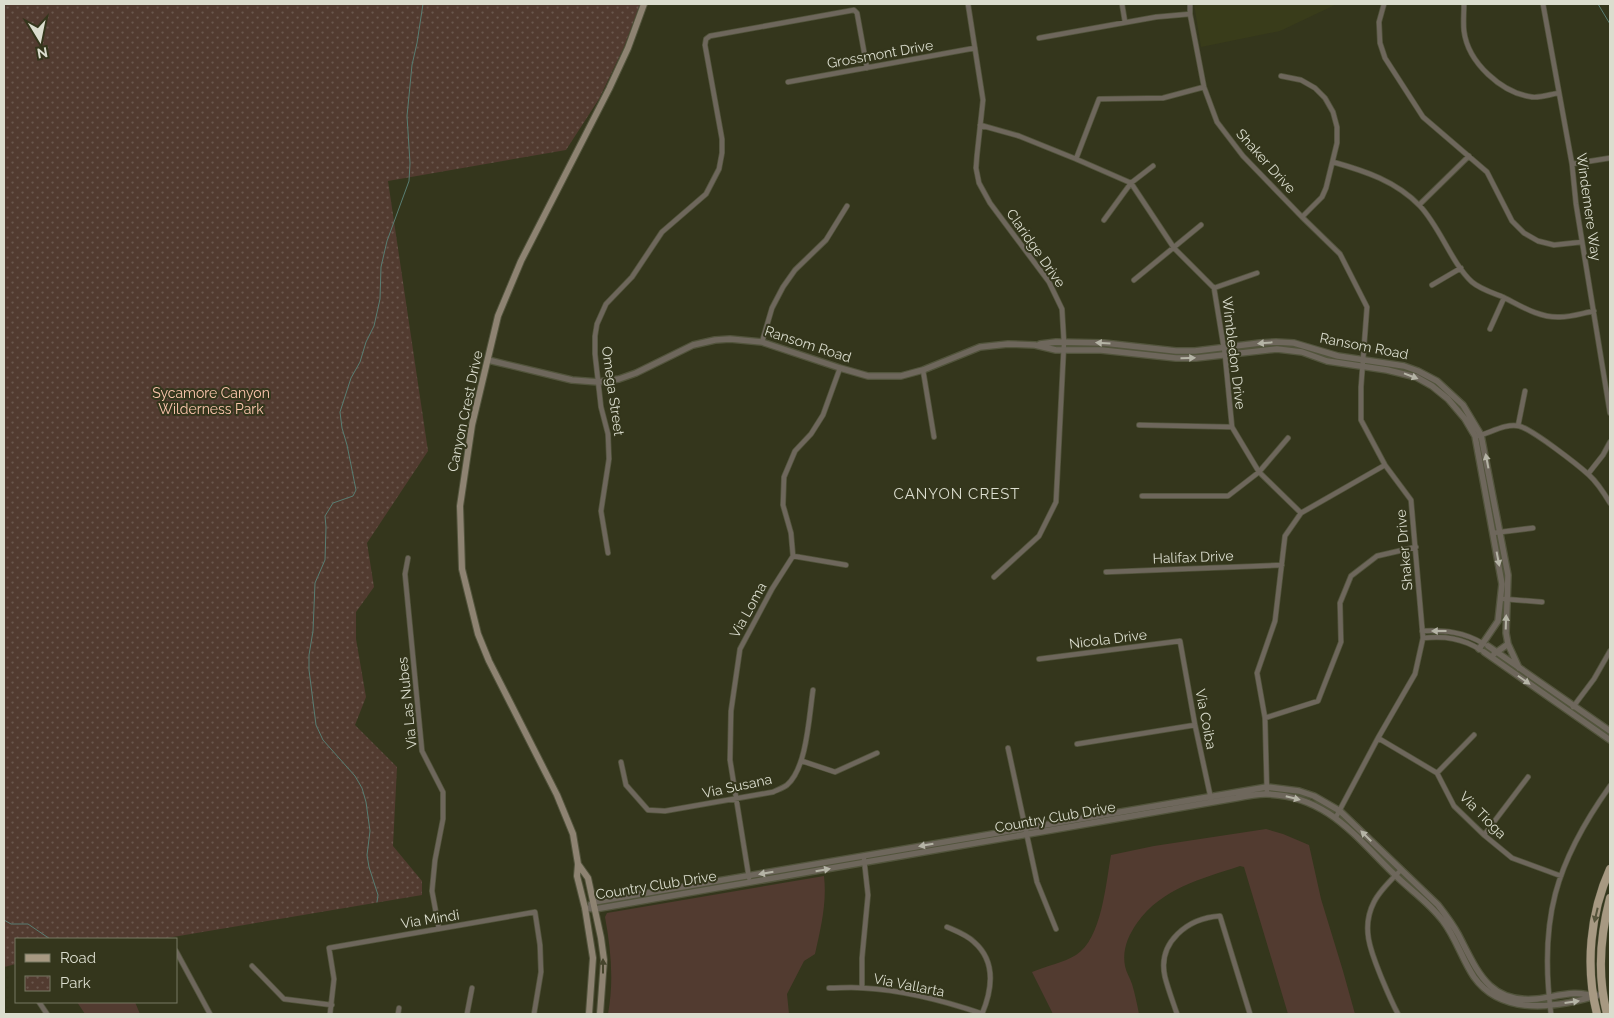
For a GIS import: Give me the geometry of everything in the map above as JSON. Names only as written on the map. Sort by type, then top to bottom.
[{"type":"main road","name":"Canyon Crest Drive","points":[[589,1014],[593,958],[585,908],[577,876],[578,864],[573,834],[557,795],[488,661],[478,634],[462,568],[460,506],[472,425],[498,316],[520,261],[609,89],[628,48],[644,4]]},
{"type":"main road","name":"Canyon Crest Drive","points":[[578,864],[588,878],[595,906],[604,960],[600,1014]]},
{"type":"main road","points":[[1597,1014],[1591,958],[1593,925],[1602,890],[1610,869]]},
{"type":"main road","points":[[1607,1014],[1602,994],[1600,960],[1602,929],[1610,898]]},
{"type":"street","name":"Claridge Drive","points":[[968,4],[983,100],[976,162],[979,183],[990,203],[1049,282],[1062,309],[1064,343],[1056,502],[1039,536],[994,577]]},
{"type":"street","points":[[1122,4],[1125,22]]},
{"type":"street","name":"Shaker Drive","points":[[1190,4],[1190,14],[1204,88],[1217,122],[1244,156],[1340,254],[1367,307],[1361,387],[1361,420],[1385,465],[1411,500],[1423,638],[1415,674],[1336,817]]},
{"type":"street","points":[[1384,4],[1379,22],[1380,43],[1385,58],[1423,117],[1487,172],[1512,221],[1524,233],[1538,241],[1554,245],[1582,242]]},
{"type":"street","points":[[1464,4],[1464,31],[1468,44],[1476,60],[1497,83],[1514,93],[1534,97],[1559,93]]},
{"type":"street","name":"Windemere Way","points":[[1543,4],[1572,164],[1576,204],[1610,413]]},
{"type":"street","name":"Omega Street","points":[[608,552],[601,511],[609,459],[608,434],[601,407],[595,354],[597,324],[603,309],[610,299],[632,277],[662,232],[704,197],[719,169],[722,140],[705,43],[706,39],[710,36],[855,10],[867,68]]},
{"type":"street","points":[[1039,38],[1156,16],[1190,14]]},
{"type":"street","name":"Grossmont Drive","points":[[788,82],[976,48]]},
{"type":"street","points":[[1281,76],[1300,80],[1315,88],[1325,98],[1337,127],[1338,143],[1322,197],[1302,217]]},
{"type":"street","points":[[1076,159],[1099,99],[1163,98],[1204,88]]},
{"type":"street","points":[[980,125],[1019,136],[1131,183]]},
{"type":"street","points":[[1419,205],[1469,156]]},
{"type":"street","points":[[1572,164],[1610,158]]},
{"type":"street","points":[[1333,162],[1370,172],[1402,190],[1419,205],[1436,227],[1460,268],[1472,282],[1537,314],[1560,317],[1594,311]]},
{"type":"street","points":[[1104,220],[1131,183],[1153,166]]},
{"type":"street","name":"Wimbledon Drive","points":[[1131,183],[1174,248],[1214,288],[1224,347],[1232,427],[1259,472],[1300,513]]},
{"type":"street","points":[[762,342],[772,308],[782,287],[795,270],[826,240],[847,206]]},
{"type":"street","points":[[1134,280],[1201,225]]},
{"type":"street","points":[[1432,285],[1460,268]]},
{"type":"street","points":[[1214,288],[1256,273]]},
{"type":"street","points":[[1490,329],[1504,298]]},
{"type":"street","name":"Ransom Road","points":[[488,360],[572,380],[598,382],[630,375],[700,343],[730,339],[762,342],[868,376],[901,376],[923,370],[980,347],[1008,344],[1035,345],[1056,342],[1104,342],[1176,351],[1195,351],[1276,342],[1294,343],[1363,364],[1403,372],[1427,383],[1457,409],[1478,436],[1497,533],[1508,644],[1519,668]]},
{"type":"street","name":"Ransom Road","points":[[1035,345],[1056,350],[1109,350],[1176,358],[1225,355],[1261,350],[1285,350],[1302,352],[1327,361],[1363,364]]},
{"type":"street","points":[[840,368],[823,415],[811,434],[795,451],[784,477],[783,505],[793,556],[846,565]]},
{"type":"street","points":[[923,370],[934,437]]},
{"type":"street","points":[[1518,426],[1525,391]]},
{"type":"street","points":[[1139,425],[1232,427]]},
{"type":"street","points":[[1478,436],[1499,429],[1518,426],[1540,437],[1588,474],[1598,484],[1610,503]]},
{"type":"street","points":[[1142,496],[1228,496],[1259,472],[1288,438]]},
{"type":"street","points":[[1588,474],[1603,455],[1610,442]]},
{"type":"street","points":[[1267,790],[1265,718],[1257,673],[1275,620],[1285,536],[1300,513],[1385,465]]},
{"type":"street","points":[[1497,533],[1533,528]]},
{"type":"street","points":[[1265,718],[1318,702],[1341,642],[1340,603],[1351,576],[1377,556],[1416,547]]},
{"type":"street","name":"Via Loma","points":[[749,879],[730,760],[731,711],[740,649],[772,589],[793,556]]},
{"type":"street","name":"Via Las Nubes","points":[[408,558],[405,574],[422,751],[443,792],[443,819],[435,860],[432,891],[438,929]]},
{"type":"street","name":"Halifax Drive","points":[[1106,572],[1282,565]]},
{"type":"street","name":"Ransom Road","points":[[1484,653],[1485,645],[1496,626],[1504,599]]},
{"type":"street","points":[[1504,599],[1542,602]]},
{"type":"street","points":[[1422,631],[1451,631],[1469,635],[1610,731]]},
{"type":"street","points":[[1423,638],[1451,638],[1468,643],[1610,740]]},
{"type":"street","name":"Nicola Drive","points":[[1039,659],[1180,641]]},
{"type":"street","name":"Via Coiba","points":[[1180,641],[1211,799]]},
{"type":"street","points":[[1484,653],[1496,652],[1508,644]]},
{"type":"street","points":[[1569,712],[1594,679],[1610,651]]},
{"type":"street","name":"Via Susana","points":[[621,762],[626,785],[648,810],[665,811],[773,792],[787,786],[797,773],[802,761],[813,690]]},
{"type":"street","points":[[1076,744],[1195,725]]},
{"type":"street","points":[[1378,738],[1437,773],[1474,735]]},
{"type":"street","points":[[1008,748],[1037,882],[1056,929]]},
{"type":"street","points":[[802,761],[835,772],[877,753]]},
{"type":"street","name":"Via Tioga","points":[[1437,773],[1454,806],[1484,835],[1512,858],[1560,876]]},
{"type":"street","points":[[1484,835],[1528,777]]},
{"type":"street","points":[[1551,1014],[1547,974],[1547,948],[1554,899],[1560,876],[1578,836],[1590,814],[1610,786]]},
{"type":"street","name":"Country Club Drive","points":[[1267,790],[1310,802],[1336,817],[1351,830],[1395,876],[1415,891],[1442,919],[1448,927],[1467,967],[1484,990],[1502,1001],[1516,1006],[1531,1007],[1586,1000],[1602,994]]},
{"type":"street","name":"Country Club Drive","points":[[585,908],[749,879],[863,856],[1026,831],[1211,799],[1267,790],[1300,792],[1314,796],[1340,810],[1438,905],[1449,918],[1475,968],[1484,981],[1500,993],[1510,998],[1521,1000],[1583,993],[1594,996]]},
{"type":"street","name":"Country Club Drive","points":[[749,879],[864,863],[1026,831]]},
{"type":"street","points":[[862,987],[862,958],[868,895],[863,856]]},
{"type":"street","points":[[1398,1014],[1372,956],[1368,944],[1367,928],[1373,903],[1380,892],[1401,870]]},
{"type":"street","name":"Via Mindi","points":[[332,1005],[334,979],[329,948],[535,912],[542,972],[534,1014]]},
{"type":"street","points":[[1177,1014],[1164,975],[1166,951],[1174,937],[1184,927],[1209,917],[1220,916],[1250,1014]]},
{"type":"street","points":[[947,927],[974,942],[988,961],[991,986],[983,1014]]},
{"type":"street","points":[[178,955],[210,1014]]},
{"type":"street","points":[[252,966],[284,999],[332,1005],[330,1014]]},
{"type":"street","name":"Via Vallarta","points":[[828,988],[862,987],[883,990],[983,1014]]},
{"type":"street","points":[[466,1014],[472,988]]},
{"type":"street","points":[[40,1003],[47,1014]]},
{"type":"street","points":[[398,1014],[399,1008]]},
{"type":"shaded area","points":[[1194,4],[1337,4],[1280,31],[1201,47]]},
{"type":"green space","name":"Sycamore Canyon Wilderness Park","points":[[4,4],[640,4],[624,47],[599,99],[566,150],[388,181],[428,451],[367,543],[374,587],[356,612],[356,639],[366,697],[355,725],[397,767],[393,846],[422,881],[422,895],[167,938],[15,938],[15,964],[4,967]]},
{"type":"green space","points":[[1266,829],[1309,845],[1321,899],[1355,1014],[1288,1014],[1244,867],[1240,866],[1183,886],[1170,893],[1147,911],[1137,923],[1126,943],[1124,960],[1139,1014],[1053,1014],[1032,972],[1071,958],[1085,947],[1092,936],[1101,909],[1111,855],[1154,846]]},
{"type":"green space","points":[[824,876],[824,905],[815,954],[804,961],[787,994],[789,1014],[608,1014],[611,978],[609,941],[605,917],[607,913]]},
{"type":"green space","points":[[78,1003],[135,1003],[140,1014],[85,1014]]},
{"type":"waterway","points":[[377,902],[378,895],[367,855],[370,831],[366,802],[362,788],[355,776],[323,740],[316,725],[309,655],[313,631],[315,583],[325,560],[325,516],[333,503],[353,496],[356,490],[340,412],[351,378],[360,362],[366,342],[374,326],[380,299],[381,267],[387,241],[409,181],[410,163],[407,116],[412,65],[423,4]]},
{"type":"waterway","points":[[1598,4],[1610,24]]},
{"type":"waterway","points":[[4,920],[11,924],[28,924],[49,938]]},
{"type":"district","name":"CANYON CREST","points":[[957,494]]}]
